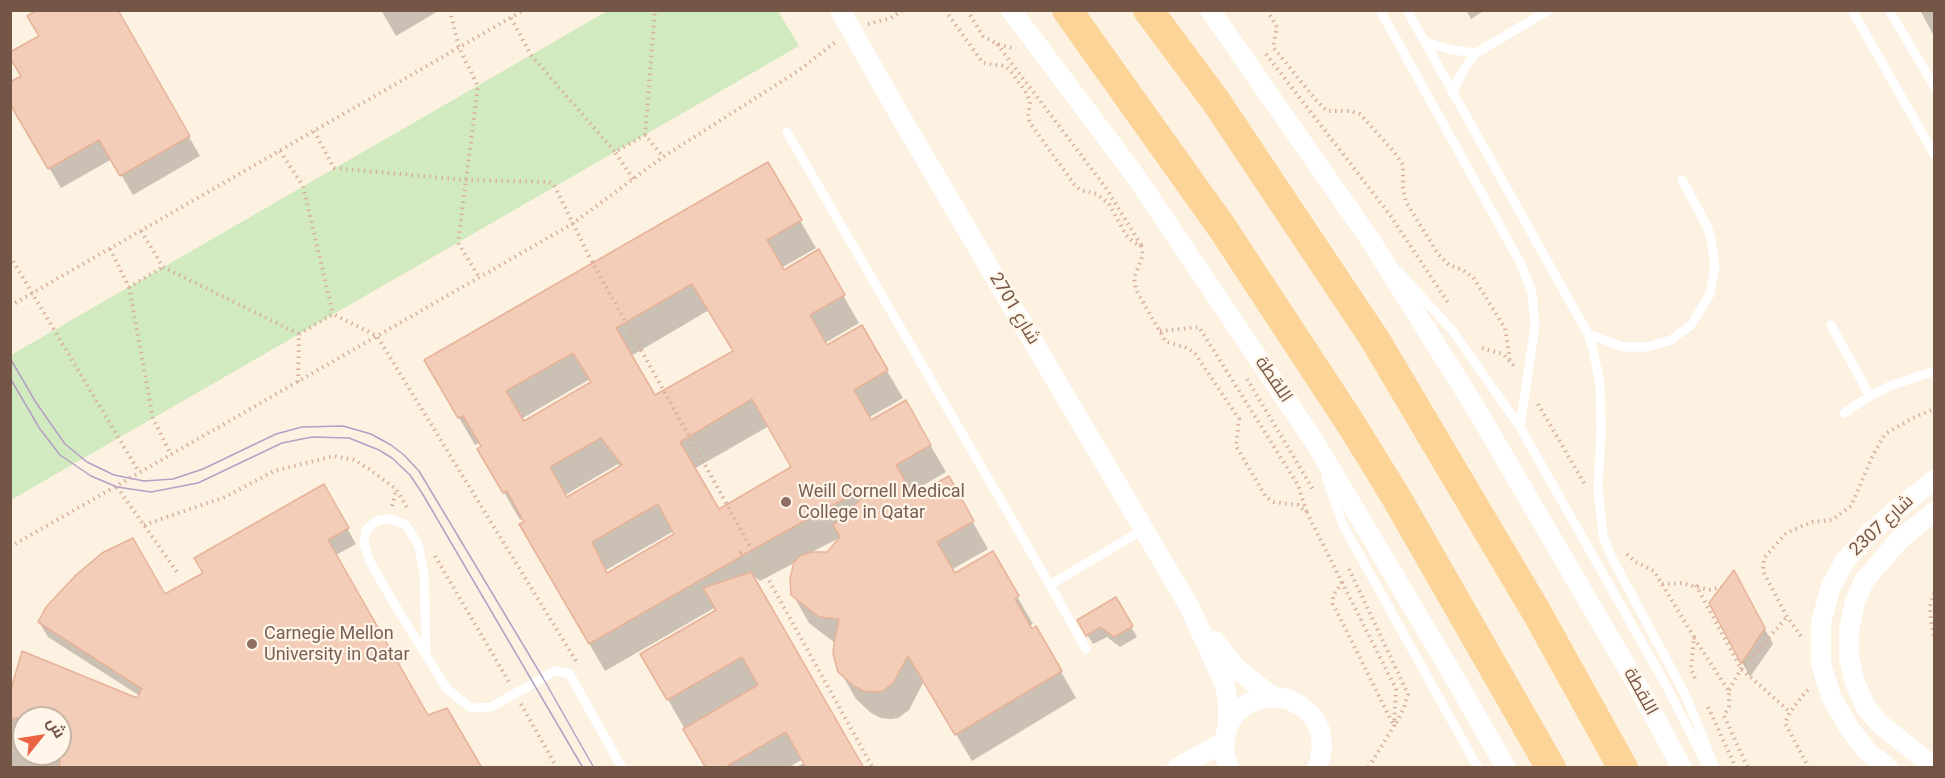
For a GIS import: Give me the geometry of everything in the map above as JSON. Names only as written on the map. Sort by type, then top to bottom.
[{"type":"main road","points":[[1067,10],[1230,238],[1351,424],[1396,497],[1551,768]]},
{"type":"main road","points":[[1148,10],[1215,100],[1374,338],[1536,613],[1623,768]]},
{"type":"street","name":"شارع 2701","points":[[840,10],[1189,606],[1224,682],[1228,701],[1225,757],[1229,768]]},
{"type":"street","name":"اللقطة","points":[[1011,10],[1134,174],[1314,441],[1506,768]]},
{"type":"street","name":"اللقطة","points":[[1210,10],[1371,241],[1476,407],[1639,688],[1682,768]]},
{"type":"street","name":"شارع 2307","points":[[1888,768],[1867,751],[1849,728],[1831,696],[1823,671],[1821,624],[1832,586],[1845,561],[1878,526],[1935,480]]},
{"type":"street","name":"شارع 2307","points":[[1935,512],[1899,540],[1864,582],[1855,602],[1849,630],[1849,658],[1855,683],[1872,715],[1894,736],[1935,767]]},
{"type":"street","name":"شارع 2701","points":[[1189,606],[1237,669],[1273,697]]},
{"type":"street","points":[[1177,768],[1226,733],[1236,713],[1247,704],[1273,697],[1295,702],[1312,717],[1320,730],[1322,745],[1317,768]]},
{"type":"lane","points":[[1380,10],[1521,264],[1532,293],[1535,326],[1520,427]]},
{"type":"lane","points":[[1407,10],[1587,334],[1600,384],[1601,433],[1598,488],[1603,536],[1611,556],[1686,696],[1715,768]]},
{"type":"lane","points":[[1452,93],[1464,69],[1476,53],[1549,10]]},
{"type":"lane","points":[[1852,10],[1935,154]]},
{"type":"lane","points":[[1893,12],[1935,86]]},
{"type":"lane","points":[[1425,42],[1452,50],[1476,53]]},
{"type":"lane","points":[[787,132],[1086,649]]},
{"type":"lane","points":[[1587,334],[1623,347],[1647,347],[1671,340],[1691,325],[1710,294],[1715,266],[1712,239],[1682,180]]},
{"type":"lane","points":[[1371,241],[1452,330],[1520,427],[1667,687],[1708,768]]},
{"type":"lane","points":[[1831,325],[1870,396]]},
{"type":"lane","points":[[1844,413],[1870,396],[1911,378],[1935,371]]},
{"type":"lane","points":[[1314,441],[1343,525],[1478,768]]},
{"type":"lane","points":[[426,655],[424,573],[418,544],[405,524],[389,519],[378,520],[366,530],[364,543],[369,560],[426,655],[447,689],[471,708],[491,707],[555,672],[569,673],[622,768]]},
{"type":"lane","points":[[1050,585],[1144,529]]},
{"type":"lane","points":[[1598,564],[1611,556]]},
{"type":"path","points":[[450,10],[459,48],[478,86],[458,243],[479,278]]},
{"type":"path","points":[[10,306],[524,10]]},
{"type":"path","points":[[655,10],[645,135],[663,157]]},
{"type":"path","points":[[10,547],[572,224],[663,157],[798,71],[852,30],[891,18],[903,10]]},
{"type":"path","points":[[945,10],[983,63],[1005,66],[1010,70],[1027,94],[1030,102],[1028,117],[1030,123],[1074,184],[1080,189],[1097,194],[1109,204],[1126,235],[1141,246]]},
{"type":"path","points":[[967,10],[983,36],[1019,52]]},
{"type":"path","points":[[1267,10],[1277,27],[1273,47],[1316,100],[1327,111],[1350,111],[1360,114],[1395,153],[1403,165],[1403,188],[1406,202],[1438,254],[1449,265],[1473,277],[1505,328],[1510,360]]},
{"type":"path","points":[[511,18],[531,55],[615,152],[633,179]]},
{"type":"path","points":[[998,44],[1106,188],[1141,246],[1143,255],[1134,278],[1136,290],[1166,342],[1194,352],[1239,419],[1236,446],[1266,496],[1274,502],[1298,505],[1307,513]]},
{"type":"path","points":[[1260,46],[1390,215],[1450,307]]},
{"type":"path","points":[[314,131],[334,168],[466,180],[549,182],[557,189],[572,224],[873,768]]},
{"type":"path","points":[[615,152],[645,135]]},
{"type":"path","points":[[280,151],[303,186],[333,314]]},
{"type":"path","points":[[141,231],[163,267],[299,334]]},
{"type":"path","points":[[110,249],[129,287],[153,418],[171,455]]},
{"type":"path","points":[[10,256],[140,472]]},
{"type":"path","points":[[129,287],[163,267]]},
{"type":"path","points":[[299,334],[333,314]]},
{"type":"path","points":[[333,314],[377,336],[578,664]]},
{"type":"path","points":[[1160,331],[1199,327],[1205,324]]},
{"type":"path","points":[[1199,327],[1298,485],[1307,513],[1396,689],[1394,726]]},
{"type":"path","points":[[298,382],[299,334]]},
{"type":"path","points":[[1479,347],[1503,354],[1510,360],[1600,511]]},
{"type":"path","points":[[1242,372],[1316,495]]},
{"type":"path","points":[[1809,768],[1785,723],[1790,712],[1823,671],[1787,617],[1763,571],[1764,558],[1786,533],[1812,522],[1832,520],[1851,506],[1873,455],[1885,434],[1935,409]]},
{"type":"path","points":[[117,487],[177,572]]},
{"type":"path","points":[[1624,551],[1634,561],[1654,571],[1729,691]]},
{"type":"path","points":[[1349,567],[1408,694],[1404,708],[1368,768]]},
{"type":"path","points":[[1342,582],[1333,596],[1333,604],[1394,726]]},
{"type":"path","points":[[1662,584],[1682,583],[1709,590],[1721,587]]},
{"type":"path","points":[[1696,585],[1741,669],[1790,712]]},
{"type":"path","points":[[1935,593],[1930,606],[1930,621],[1935,636]]},
{"type":"path","points":[[1714,722],[1724,716],[1729,706],[1729,691],[1741,669],[1787,617]]},
{"type":"path","points":[[1694,637],[1691,669],[1696,682]]},
{"type":"path","points":[[1705,702],[1736,768]]},
{"type":"path","points":[[1724,716],[1748,768]]},
{"type":"green space","points":[[609,10],[778,11],[799,46],[11,500],[11,355]]},
{"type":"building","points":[[37,10],[118,10],[190,136],[120,176],[99,140],[48,169],[10,104],[10,82],[21,76],[10,58],[10,52],[39,36],[27,16]]},
{"type":"building","points":[[768,162],[802,220],[767,240],[784,270],[819,249],[845,295],[810,315],[827,345],[862,325],[888,370],[854,390],[871,420],[906,400],[931,445],[896,465],[914,496],[949,476],[974,521],[937,542],[955,573],[993,551],[1019,596],[1015,599],[1032,629],[1036,626],[1062,671],[955,735],[908,656],[893,683],[883,691],[864,691],[854,686],[838,672],[833,654],[839,619],[819,617],[791,595],[790,579],[794,562],[800,556],[811,552],[827,552],[840,537],[833,525],[873,488],[871,484],[743,555],[739,551],[742,556],[589,644],[519,524],[524,522],[507,491],[503,493],[477,449],[481,446],[463,416],[458,418],[424,360]],"holes":[[[692,284],[733,351],[655,395],[616,328]],[[573,353],[591,382],[524,421],[506,391]],[[752,399],[791,467],[719,509],[680,442]],[[601,438],[622,465],[567,497],[550,467]],[[658,504],[674,534],[607,573],[592,542]]]},
{"type":"building","name":"Carnegie Mellon University in Qatar","points":[[324,484],[349,528],[328,540],[428,715],[447,708],[482,768],[60,768],[60,766],[72,766],[72,706],[12,706],[12,718],[10,718],[10,693],[22,651],[137,698],[142,689],[38,622],[46,607],[76,575],[102,553],[133,538],[165,594],[203,573],[194,558]]},
{"type":"building","points":[[1734,570],[1765,628],[1741,664],[1709,603]]},
{"type":"building","points":[[751,572],[864,768],[806,768],[786,732],[724,768],[706,768],[683,729],[758,685],[742,657],[667,700],[640,654],[716,610],[703,588]]},
{"type":"building","points":[[1116,597],[1133,626],[1114,637],[1100,627],[1086,636],[1077,620]]},
{"type":"tram line","points":[[10,358],[35,401],[65,444],[87,462],[114,475],[144,481],[173,479],[203,469],[276,434],[302,427],[343,426],[371,434],[391,445],[419,471],[594,768]]},
{"type":"tram line","points":[[10,378],[40,429],[60,455],[91,476],[117,487],[151,492],[198,483],[282,443],[312,437],[349,438],[392,458],[410,475],[422,493],[583,768]]},
{"type":"place","name":"Weill Cornell Medical College in Qatar","points":[[786,502]]},
{"type":"place","name":"Carnegie Mellon University in Qatar","points":[[252,644]]}]
